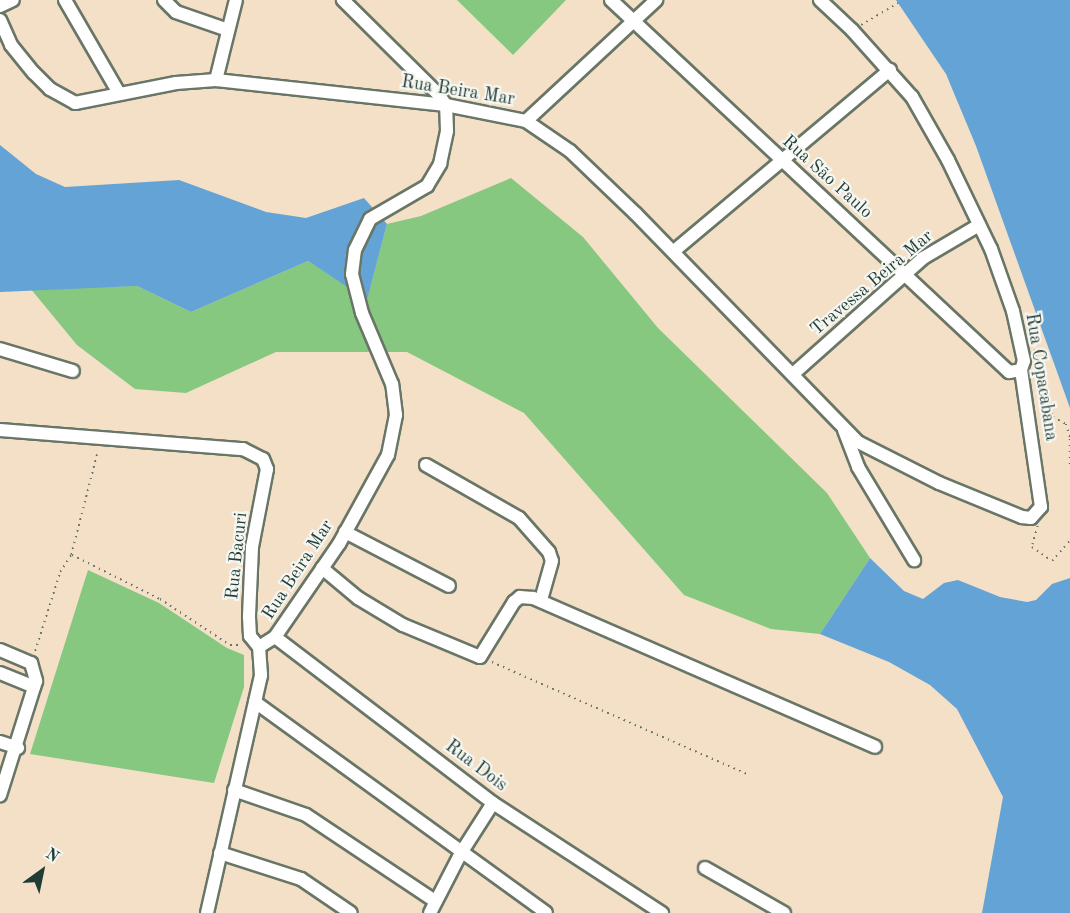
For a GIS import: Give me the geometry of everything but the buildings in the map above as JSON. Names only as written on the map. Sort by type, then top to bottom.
[{"type":"street","points":[[0,6],[14,0]]},
{"type":"street","points":[[65,0],[119,93]]},
{"type":"street","points":[[164,0],[176,12],[225,29]]},
{"type":"street","points":[[216,81],[225,29],[236,0]]},
{"type":"street","points":[[343,0],[446,105]]},
{"type":"street","name":"Rua São Paulo","points":[[611,0],[907,273],[1009,372],[1021,370]]},
{"type":"street","points":[[526,121],[656,0]]},
{"type":"street","name":"Rua Copacabana","points":[[820,0],[890,70],[912,98],[948,160],[979,225],[1013,311],[1024,361],[1021,370],[1041,507],[1031,518],[939,483],[858,442]]},
{"type":"street","name":"Rua Beira Mar","points":[[0,20],[11,45],[34,74],[63,98],[75,103],[90,102],[119,93],[216,81],[446,105],[526,121],[570,151],[674,251],[858,442]]},
{"type":"street","points":[[674,251],[784,162],[890,70]]},
{"type":"street","name":"Rua Beira Mar","points":[[259,647],[275,637],[322,568],[388,455],[396,415],[392,384],[363,314],[352,274],[355,250],[370,219],[427,186],[440,164],[447,131],[446,105]]},
{"type":"street","name":"Travessa Beira Mar","points":[[793,374],[930,254],[979,225]]},
{"type":"street","points":[[0,350],[73,371]]},
{"type":"street","name":"Rua Bacuri","points":[[0,430],[101,440],[243,449],[263,459],[267,469],[252,547],[249,617],[250,636],[259,647],[261,675],[220,853],[209,913]]},
{"type":"street","points":[[844,430],[874,496],[914,560]]},
{"type":"street","points":[[426,465],[519,518],[549,552],[552,561],[541,600]]},
{"type":"street","points":[[345,532],[449,586]]},
{"type":"street","points":[[322,568],[358,598],[404,625],[480,657],[514,602],[520,597],[541,600],[875,747]]},
{"type":"street","name":"Rua Dois","points":[[275,637],[494,803],[662,913]]},
{"type":"street","points":[[0,650],[31,663],[34,687],[18,748],[0,795]]},
{"type":"street","points":[[0,673],[34,687]]},
{"type":"street","points":[[255,702],[546,913]]},
{"type":"street","points":[[0,742],[18,748]]},
{"type":"street","points":[[234,790],[306,815],[435,909],[461,853],[494,803]]},
{"type":"street","points":[[220,853],[301,879],[351,913]]},
{"type":"street","points":[[705,868],[784,913]]},
{"type":"path","points":[[852,30],[898,3]]},
{"type":"path","points":[[1033,337],[1053,417],[1066,424],[1070,438],[1070,468]]},
{"type":"path","points":[[31,663],[60,572],[71,555],[101,440]]},
{"type":"path","points":[[71,555],[160,599],[230,645],[259,647]]},
{"type":"path","points":[[480,657],[749,775]]},
{"type":"green space","points":[[457,0],[566,0],[513,55]]},
{"type":"green space","points":[[511,178],[583,237],[658,328],[827,493],[870,558],[820,634],[771,629],[684,595],[524,413],[407,352],[276,352],[186,393],[135,389],[77,345],[30,288],[137,286],[191,312],[308,261],[367,299],[387,224],[421,216]]},
{"type":"green space","points":[[88,570],[159,603],[227,648],[244,655],[244,687],[214,783],[30,754]]},
{"type":"water","points":[[896,0],[1070,0],[1070,408],[976,146],[946,74]]},
{"type":"water","points":[[0,145],[36,174],[65,187],[179,180],[266,212],[306,218],[364,198],[387,224],[367,300],[308,261],[191,312],[137,286],[0,292]]},
{"type":"water","points":[[870,558],[904,591],[923,599],[944,583],[958,580],[1000,597],[1027,602],[1036,600],[1052,584],[1070,578],[1070,913],[982,913],[1003,797],[957,709],[930,685],[889,662],[820,634]]}]
